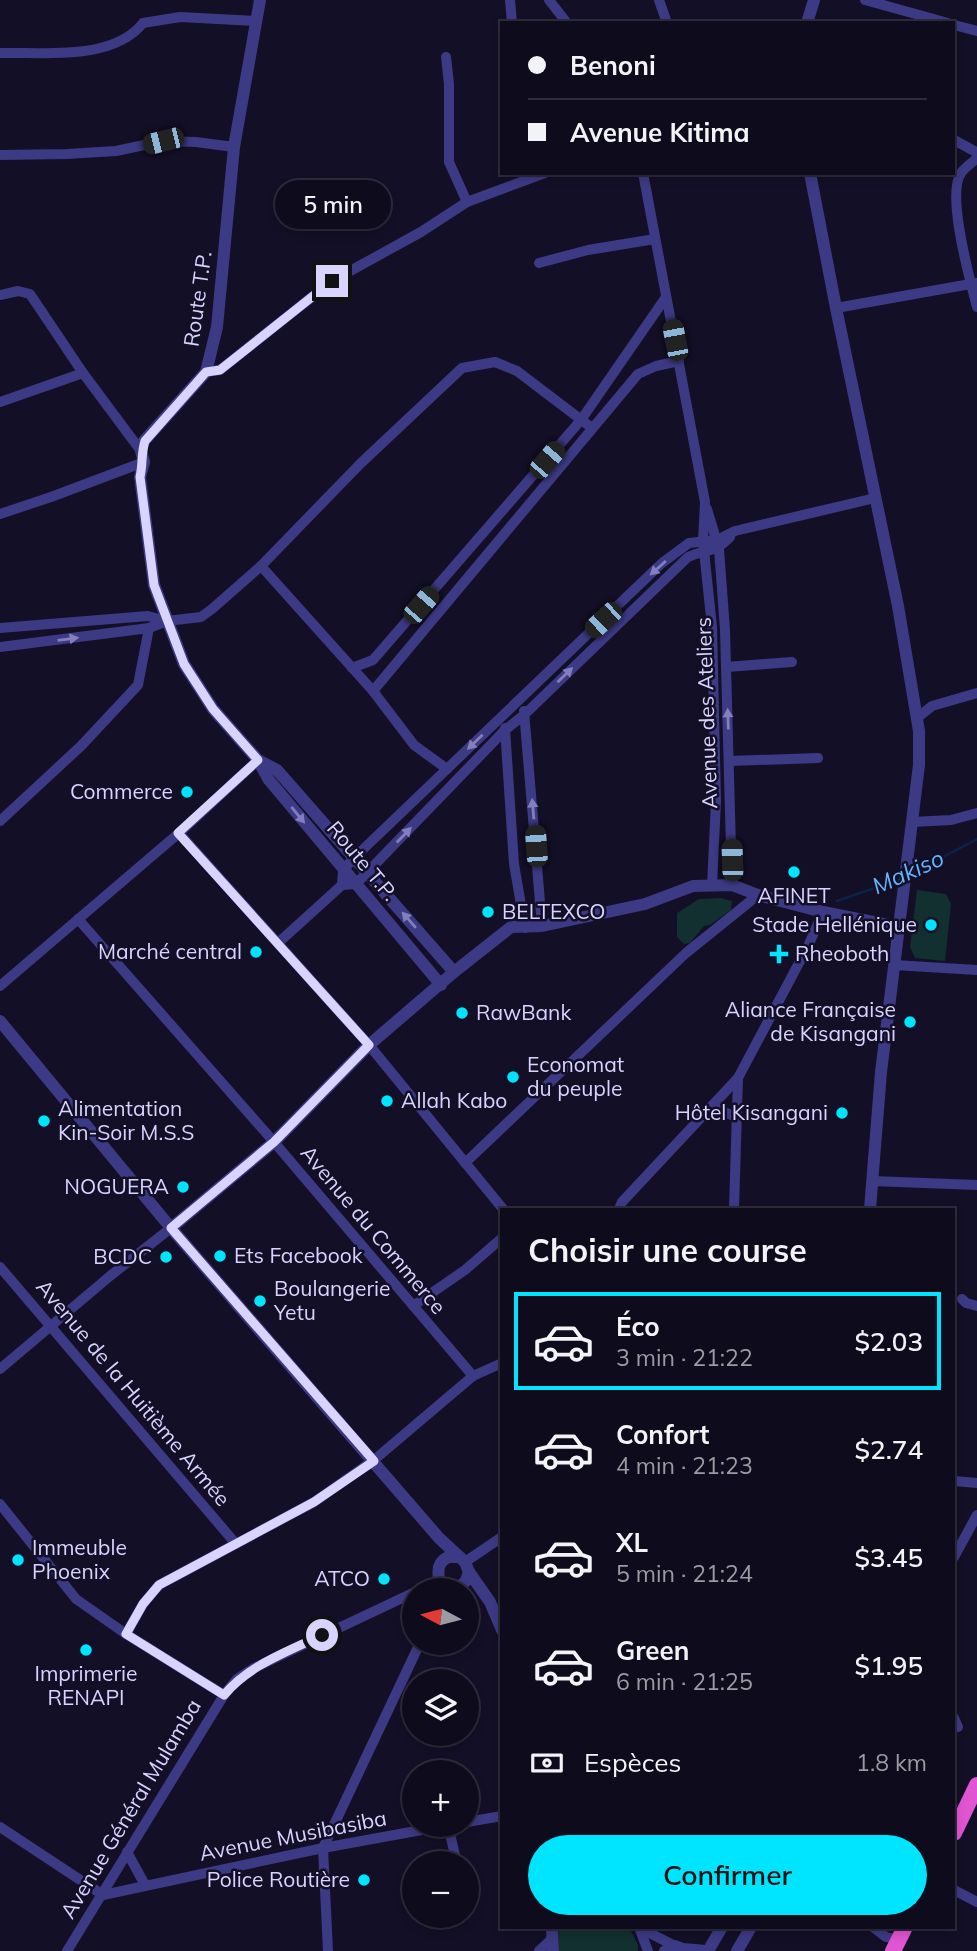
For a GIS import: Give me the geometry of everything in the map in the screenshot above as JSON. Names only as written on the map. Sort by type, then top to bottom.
[{"type":"highway","points":[[955,1831],[977,1785]]},
{"type":"street","name":"Route T.P.","points":[[260,0],[234,147],[217,327],[206,372],[153,428],[145,441],[140,477],[154,585],[184,664],[213,709],[258,760],[269,780],[343,870],[441,985]]},
{"type":"street","points":[[510,0],[512,21]]},
{"type":"street","points":[[549,0],[565,21]]},
{"type":"street","points":[[659,0],[666,21]]},
{"type":"street","points":[[808,21],[814,0]]},
{"type":"street","points":[[865,0],[941,21]]},
{"type":"street","points":[[0,53],[71,53],[110,46],[137,31],[143,23],[180,17],[256,21]]},
{"type":"street","points":[[955,25],[977,32]]},
{"type":"street","points":[[446,57],[449,84],[449,162],[467,202]]},
{"type":"street","points":[[0,155],[116,151],[163,141],[234,147]]},
{"type":"street","points":[[955,141],[976,152],[977,156],[961,173],[956,195],[957,214],[974,283],[977,307]]},
{"type":"street","points":[[206,372],[220,370],[332,281],[421,232],[467,202],[540,175]]},
{"type":"street","points":[[643,175],[705,502],[704,547],[713,654],[716,802],[712,886]]},
{"type":"street","points":[[810,175],[898,606],[917,718],[919,765],[881,1072],[870,1208]]},
{"type":"street","points":[[539,263],[588,250],[655,239]]},
{"type":"street","points":[[836,308],[974,283]]},
{"type":"street","points":[[0,295],[18,291],[30,294],[143,456],[51,498],[0,514]]},
{"type":"street","points":[[352,668],[373,660],[581,420],[666,297]]},
{"type":"street","points":[[373,691],[638,374],[656,366],[679,361]]},
{"type":"street","points":[[0,648],[149,628],[167,621],[201,617],[261,566],[360,464],[462,368],[495,362],[517,371],[592,428]]},
{"type":"street","points":[[0,402],[83,373]]},
{"type":"street","points":[[342,885],[343,870],[354,858],[662,563],[689,543],[704,547],[718,545],[735,531],[875,498]]},
{"type":"street","name":"Avenue des Ateliers","points":[[705,502],[718,545],[726,667],[732,885]]},
{"type":"street","points":[[278,943],[342,885],[356,884],[368,873],[505,730],[524,715],[688,557],[704,547]]},
{"type":"street","points":[[261,566],[373,691],[414,745],[447,769]]},
{"type":"street","points":[[421,605],[432,620]]},
{"type":"street","points":[[0,628],[148,615],[167,621]]},
{"type":"street","points":[[1,819],[80,746],[138,685],[149,628]]},
{"type":"street","points":[[726,667],[792,662]]},
{"type":"street","points":[[917,718],[932,706],[977,693]]},
{"type":"street","points":[[523,696],[542,926]]},
{"type":"street","points":[[504,714],[514,864],[525,928]]},
{"type":"street","points":[[729,761],[818,758]]},
{"type":"street","name":"Route T.P.","points":[[258,760],[277,770],[454,972]]},
{"type":"street","points":[[0,986],[178,833],[258,760]]},
{"type":"street","points":[[912,822],[951,820],[977,813]]},
{"type":"street","points":[[178,833],[369,1045],[502,1208]]},
{"type":"street","points":[[0,1369],[274,1142],[369,1045],[511,927],[542,926],[645,904],[693,886],[732,885],[758,895],[823,912],[898,927]]},
{"type":"street","points":[[465,1163],[686,953],[758,895]]},
{"type":"street","points":[[620,1205],[738,1078],[809,944],[823,912]]},
{"type":"street","name":"Avenue du Commerce","points":[[78,919],[474,1376]]},
{"type":"street","points":[[894,965],[977,970]]},
{"type":"street","points":[[0,1021],[171,1228],[464,1564],[490,1602],[500,1625]]},
{"type":"street","points":[[734,1208],[738,1078]]},
{"type":"street","points":[[710,1107],[737,1117]]},
{"type":"street","points":[[872,1181],[977,1185]]},
{"type":"street","points":[[413,1306],[465,1270],[500,1240]]},
{"type":"street","name":"Avenue de la Huitième Armée","points":[[0,1267],[236,1544]]},
{"type":"street","points":[[962,1299],[965,1303],[977,1306]]},
{"type":"street","points":[[126,1634],[143,1604],[159,1585],[314,1502],[374,1461],[474,1376],[500,1364]]},
{"type":"street","points":[[955,1481],[977,1483]]},
{"type":"street","points":[[0,1504],[76,1599],[126,1634],[224,1695]]},
{"type":"street","points":[[955,1555],[977,1515]]},
{"type":"street","points":[[439,1538],[437,1550],[440,1564]]},
{"type":"street","points":[[464,1564],[500,1538]]},
{"type":"street","points":[[443,1578],[438,1570],[448,1557],[464,1564]]},
{"type":"street","points":[[464,1564],[466,1578]]},
{"type":"street","points":[[480,1598],[490,1602]]},
{"type":"street","name":"Avenue Général Mulamba","points":[[67,1951],[224,1695],[237,1679],[254,1668],[402,1599]]},
{"type":"street","points":[[328,1951],[323,1848],[414,1656]]},
{"type":"street","points":[[479,1820],[500,1816]]},
{"type":"street","points":[[0,1827],[103,1895]]},
{"type":"street","name":"Avenue Musibasiba","points":[[103,1895],[402,1834]]},
{"type":"street","points":[[127,1852],[145,1885]]},
{"type":"street","points":[[955,1891],[977,1902]]},
{"type":"street","points":[[641,1929],[648,1951]]},
{"type":"street","points":[[643,1929],[670,1948],[707,1951],[721,1929]]},
{"type":"street","points":[[737,1951],[750,1929]]},
{"type":"street","points":[[876,1929],[886,1937],[899,1939]]},
{"type":"street","points":[[539,1951],[553,1939]]},
{"type":"green space","name":"Stade Hellénique","points":[[917,890],[946,894],[951,904],[945,961],[915,958],[910,947]]},
{"type":"green space","points":[[721,898],[732,901],[731,910],[710,925],[704,926],[690,943],[684,944],[677,937],[677,913],[699,899]]},
{"type":"green space","points":[[559,1929],[630,1929],[638,1945],[638,1951],[559,1951]]},
{"type":"waterway","name":"Makiso","points":[[909,875],[977,839]]},
{"type":"waterway","name":"Makiso","points":[[837,901],[900,879]]},
{"type":"place","name":"Commerce","points":[[187,792]]},
{"type":"place","name":"AFINET","points":[[794,872]]},
{"type":"place","name":"BELTEXCO","points":[[488,912]]},
{"type":"place","name":"Stade Hellénique","points":[[931,925]]},
{"type":"place","name":"Marché central","points":[[256,952]]},
{"type":"place","name":"Rheoboth","points":[[779,954]]},
{"type":"place","name":"RawBank","points":[[462,1013]]},
{"type":"place","name":"Aliance Française de Kisangani","points":[[910,1022]]},
{"type":"place","name":"Economat du peuple","points":[[513,1077]]},
{"type":"place","name":"Allah Kabo","points":[[387,1101]]},
{"type":"place","name":"Hôtel Kisangani","points":[[842,1113]]},
{"type":"place","name":"Alimentation Kin-Soir M.S.S","points":[[44,1121]]},
{"type":"place","name":"NOGUERA","points":[[183,1187]]},
{"type":"place","name":"Ets Facebook","points":[[220,1256]]},
{"type":"place","name":"BCDC","points":[[166,1257]]},
{"type":"place","name":"Boulangerie Yetu","points":[[260,1301]]},
{"type":"place","name":"Immeuble Phoenix","points":[[18,1560]]},
{"type":"place","name":"ATCO","points":[[384,1579]]},
{"type":"place","name":"Imprimerie RENAPI","points":[[86,1650]]},
{"type":"place","name":"Police Routière","points":[[364,1880]]},
{"type":"route","points":[[322,1635],[254,1668],[237,1679],[224,1695],[126,1634],[149,1595],[159,1585],[314,1502],[374,1461],[171,1228],[274,1142],[369,1045],[178,833],[258,760],[213,709],[184,664],[154,585],[140,477],[144,462],[141,451],[153,428],[206,372],[220,370],[332,281]]}]
